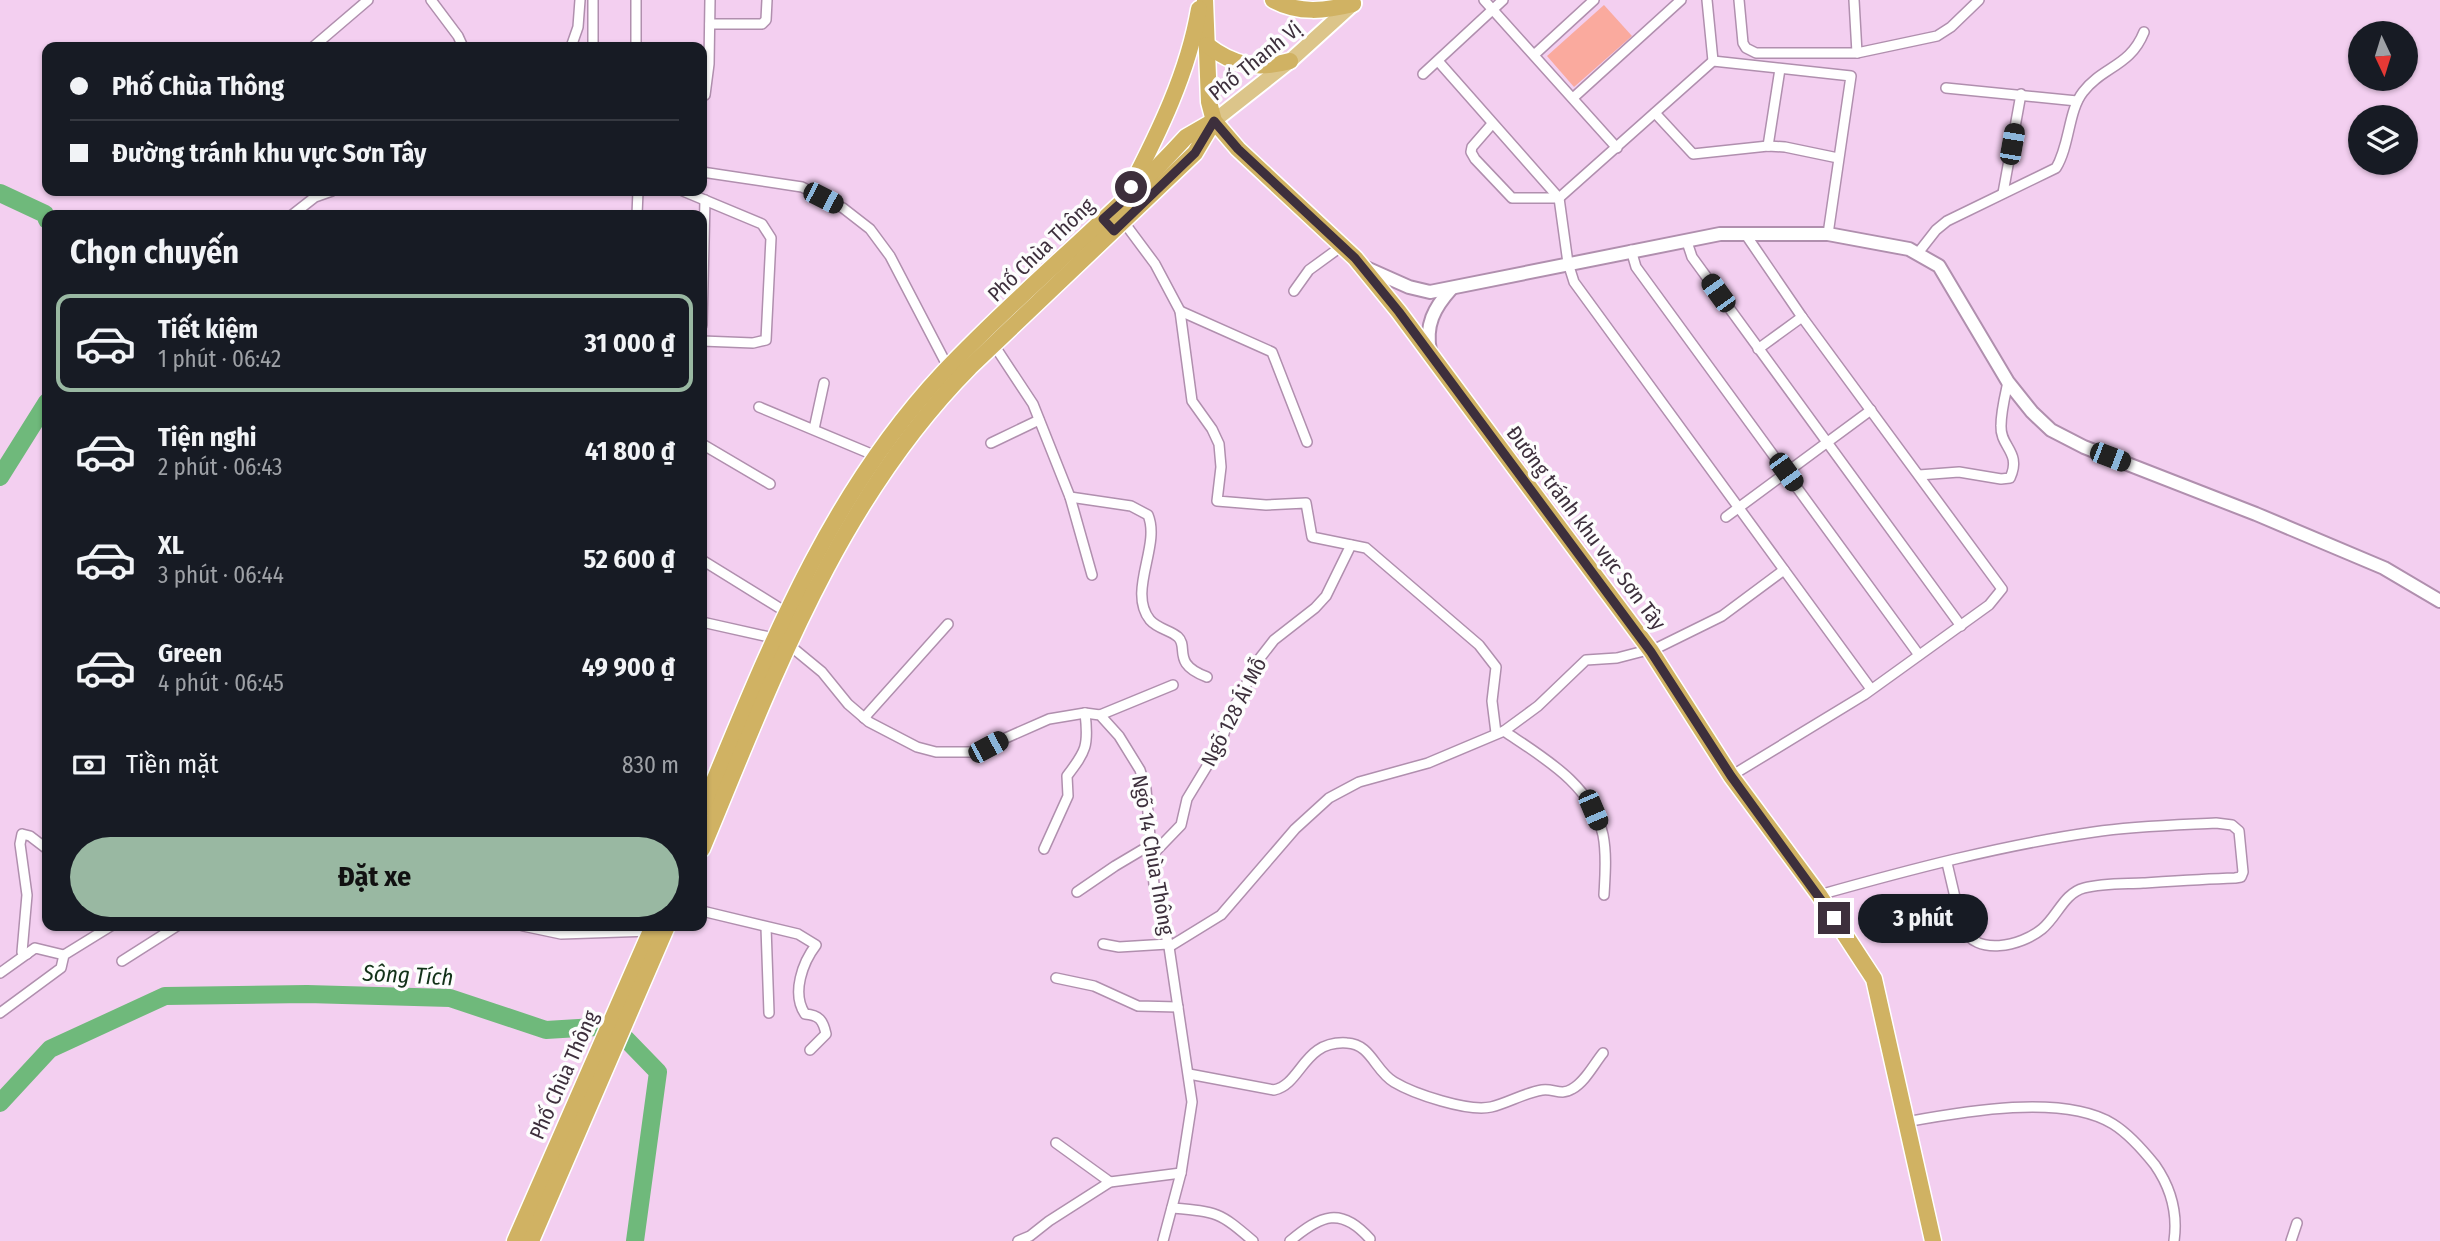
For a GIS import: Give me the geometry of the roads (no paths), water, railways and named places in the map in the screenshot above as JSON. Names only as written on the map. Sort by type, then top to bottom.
[{"type":"highway","points":[[1203,0],[1209,102],[1214,121]]},
{"type":"highway","points":[[1124,200],[1182,76],[1193,45],[1203,0]]},
{"type":"highway","points":[[1273,0],[1289,8],[1308,10],[1331,10],[1355,1]]},
{"type":"highway","points":[[1207,45],[1237,63],[1256,68],[1290,61]]},
{"type":"highway","name":"Phố Chùa Thông","points":[[707,836],[781,641],[786,612],[817,549],[894,456],[952,375],[994,345],[1113,224],[1124,200],[1186,137],[1214,121]]},
{"type":"highway","name":"Phố Chùa Thông","points":[[707,799],[781,641],[876,456],[952,375],[1113,224],[1195,153],[1214,121]]},
{"type":"highway","name":"Đường tránh khu vực Sơn Tây","points":[[1214,121],[1238,149],[1362,267],[1430,354],[1651,652],[1731,776],[1819,895],[1874,979],[1933,1241]]},
{"type":"highway","name":"Phố Chùa Thông","points":[[515,1241],[568,1137],[658,931]]},
{"type":"highway","name":"Phố Chùa Thông","points":[[531,1241],[568,1137]]},
{"type":"main road","name":"Phố Thanh Vị","points":[[1214,121],[1290,61],[1355,1]]},
{"type":"street","points":[[319,42],[368,0]]},
{"type":"street","points":[[431,0],[461,42]]},
{"type":"street","points":[[573,42],[578,27],[580,0]]},
{"type":"street","points":[[593,0],[593,42]]},
{"type":"street","points":[[636,0],[636,42]]},
{"type":"street","points":[[707,79],[710,0]]},
{"type":"street","points":[[710,24],[762,24],[766,20],[767,0]]},
{"type":"street","points":[[1484,0],[1617,148]]},
{"type":"street","points":[[1423,74],[1503,0]]},
{"type":"street","points":[[1534,55],[1594,0]]},
{"type":"street","points":[[1573,98],[1681,0]]},
{"type":"street","points":[[1707,0],[1713,61]]},
{"type":"street","points":[[1739,0],[1743,43],[1746,48],[1756,53],[1857,53],[1937,36],[1951,27],[1979,0]]},
{"type":"street","points":[[1854,0],[1857,53]]},
{"type":"street","points":[[1918,253],[1936,230],[1947,221],[2056,168],[2068,142],[2077,101],[2094,81],[2128,59],[2138,48],[2144,33]]},
{"type":"street","points":[[1438,61],[1559,198],[1568,263],[1574,282],[1871,689]]},
{"type":"street","points":[[1492,124],[1472,147],[1471,152],[1475,159],[1512,198],[1559,198],[1713,61],[1851,76],[1828,233]]},
{"type":"street","points":[[1768,146],[1780,69]]},
{"type":"street","points":[[1945,88],[2077,101]]},
{"type":"street","points":[[2003,193],[2021,94]]},
{"type":"street","points":[[1655,113],[1693,154],[1768,146],[1838,158]]},
{"type":"street","points":[[707,173],[802,187],[844,208],[870,229],[890,256],[952,375]]},
{"type":"street","points":[[298,210],[318,196]]},
{"type":"street","points":[[695,196],[762,224],[768,229],[772,247],[766,340],[752,343],[707,341]]},
{"type":"street","points":[[705,200],[705,210]]},
{"type":"street","points":[[1113,224],[1155,264],[1180,310],[1192,401],[1219,444],[1221,467],[1217,501],[1266,505],[1306,503],[1311,537],[1366,548],[1479,645],[1497,671],[1492,701],[1500,732],[1559,771],[1586,797],[1603,838],[1604,895]]},
{"type":"street","points":[[1362,267],[1419,290],[1451,288],[1631,250],[1687,242],[1720,233],[1746,236],[1793,232],[1828,233],[1918,253],[1938,266],[2008,382],[2032,412],[2051,430],[2084,447],[2256,514],[2384,568],[2440,601]]},
{"type":"street","points":[[1731,776],[1871,689],[1989,605],[2002,589],[1802,317],[1746,236]]},
{"type":"street","points":[[1687,242],[1692,257],[1961,626]]},
{"type":"street","points":[[1294,291],[1309,270],[1342,246]]},
{"type":"street","points":[[1631,250],[1636,267],[1919,655]]},
{"type":"street","points":[[1430,354],[1428,335],[1431,319],[1451,288]]},
{"type":"street","points":[[1180,310],[1272,352],[1307,442]]},
{"type":"street","points":[[1758,349],[1802,317]]},
{"type":"street","points":[[994,345],[1033,404],[1070,498],[1092,575]]},
{"type":"street","points":[[1919,475],[1959,472],[2010,478],[2013,456],[2000,427],[2008,382]]},
{"type":"street","points":[[814,429],[824,383]]},
{"type":"street","points":[[759,407],[876,456]]},
{"type":"street","points":[[1726,517],[1871,410]]},
{"type":"street","points":[[991,443],[1039,420]]},
{"type":"street","points":[[707,447],[770,484]]},
{"type":"street","points":[[1070,498],[1131,506],[1149,514],[1151,527],[1142,599],[1147,616],[1152,623],[1178,637],[1182,657],[1193,672],[1207,677]]},
{"type":"street","name":"Ngõ 128 Ái Mỗ","points":[[1077,892],[1115,866],[1152,849],[1181,825],[1187,799],[1221,743],[1231,710],[1243,693],[1253,667],[1274,640],[1326,596],[1351,545]]},
{"type":"street","points":[[707,563],[786,612]]},
{"type":"street","points":[[1103,944],[1119,947],[1168,946],[1221,915],[1295,829],[1329,798],[1359,782],[1429,763],[1500,732],[1538,706],[1586,660],[1617,659],[1644,651],[1651,652],[1723,616],[1784,570]]},
{"type":"street","points":[[707,623],[781,641],[822,672],[848,704],[864,718],[894,737],[917,747],[956,753],[974,752],[988,747],[1024,728],[1049,719],[1085,713],[1100,715],[1173,685]]},
{"type":"street","points":[[864,718],[948,624]]},
{"type":"street","points":[[1044,849],[1054,833],[1068,796],[1066,776],[1084,754],[1087,745],[1085,713]]},
{"type":"street","name":"Ngõ 14 Chùa Thông","points":[[1100,715],[1119,736],[1140,770],[1150,815],[1154,885],[1168,946],[1189,1074],[1192,1112],[1181,1172],[1163,1241]]},
{"type":"street","points":[[1819,895],[1947,863],[2097,832],[2216,823],[2232,825],[2239,831],[2243,872],[2241,877],[2235,878],[2105,884],[2078,889],[2038,933],[2018,941],[1993,946],[1975,943],[1967,937],[1962,928],[1947,863]]},
{"type":"street","points":[[27,954],[22,952],[27,895],[20,844],[22,834],[30,836],[42,845]]},
{"type":"street","points":[[707,912],[798,934],[816,944],[802,965],[801,1003],[805,1014],[816,1015],[824,1023],[826,1034],[810,1051]]},
{"type":"street","points":[[766,927],[769,1013]]},
{"type":"street","points":[[0,973],[35,948],[64,955],[103,931]]},
{"type":"street","points":[[122,961],[169,931]]},
{"type":"street","points":[[0,1013],[61,968],[64,955]]},
{"type":"street","points":[[1056,978],[1094,986],[1138,1006],[1178,1007]]},
{"type":"street","points":[[1189,1074],[1275,1090],[1285,1086],[1300,1066],[1320,1048],[1356,1044],[1368,1052],[1378,1068],[1392,1081],[1438,1099],[1482,1109],[1540,1090],[1560,1093],[1571,1090],[1581,1082],[1603,1053]]},
{"type":"street","points":[[1906,1122],[2001,1108],[2076,1111],[2112,1123],[2146,1153],[2163,1177],[2173,1202],[2177,1224],[2174,1241]]},
{"type":"street","points":[[1056,1143],[1110,1182]]},
{"type":"street","points":[[1018,1241],[1030,1236],[1110,1182],[1181,1172]]},
{"type":"street","points":[[1172,1209],[1221,1215],[1253,1241]]},
{"type":"street","points":[[1290,1241],[1311,1225],[1333,1217],[1351,1221],[1370,1240]]},
{"type":"street","points":[[2291,1241],[2297,1223]]},
{"type":"waterway","name":"Sông Tích","points":[[0,193],[42,213]]},
{"type":"waterway","name":"Sông Tích","points":[[0,477],[42,410]]},
{"type":"waterway","name":"Sông Tích","points":[[0,1103],[50,1049],[165,996],[307,994],[450,998],[546,1030],[595,1027],[623,1036],[658,1072],[635,1241]]}]
